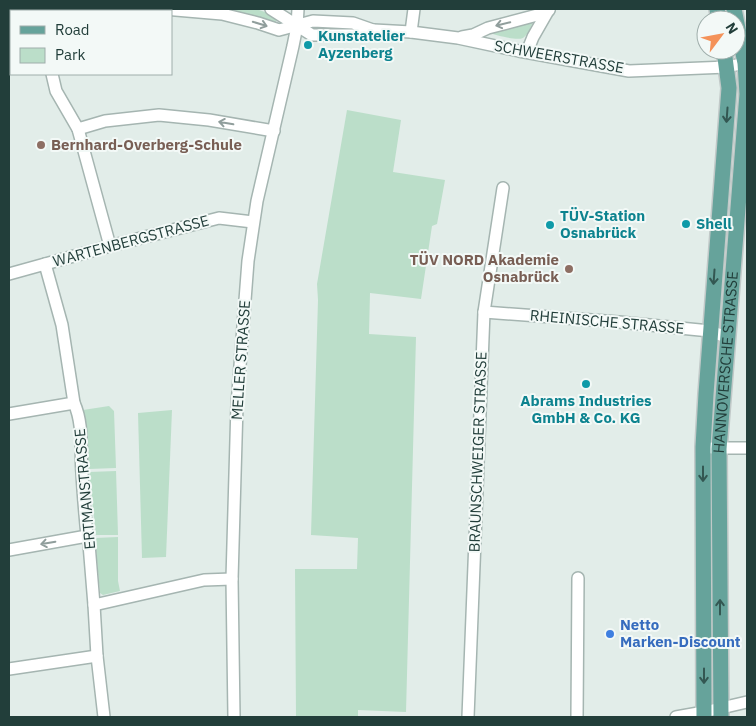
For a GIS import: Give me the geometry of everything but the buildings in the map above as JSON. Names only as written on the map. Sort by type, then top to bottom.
[{"type":"main road","name":"HANNOVERSCHE STRASSE","points":[[721,712],[720,449],[747,94],[745,63],[734,9]]},
{"type":"main road","name":"HANNOVERSCHE STRASSE","points":[[704,715],[703,447],[729,88],[726,60]]},
{"type":"street","name":"SCHWEERSTRASSE","points":[[164,9],[222,14],[279,30],[313,22],[353,23],[374,30],[411,32],[458,38],[629,71],[727,67],[745,63]]},
{"type":"street","points":[[271,9],[282,14],[297,26]]},
{"type":"street","name":"MELLER STRASSE","points":[[234,717],[232,579],[237,405],[247,276],[257,201],[297,26],[298,9]]},
{"type":"street","points":[[411,32],[414,9]]},
{"type":"street","points":[[458,38],[541,14],[549,9]]},
{"type":"street","points":[[527,52],[549,9]]},
{"type":"street","points":[[52,75],[56,91],[78,129],[110,246]]},
{"type":"street","points":[[78,129],[104,121],[159,115],[209,120],[274,132]]},
{"type":"street","name":"BRAUNSCHWEIGER STRASSE","points":[[468,717],[484,312],[503,188]]},
{"type":"street","name":"WARTENBERGSTRASSE","points":[[9,274],[219,218],[253,222]]},
{"type":"street","name":"ERTMANSTRASSE","points":[[45,264],[62,325],[74,403],[79,422],[82,454],[81,471],[104,717]]},
{"type":"street","name":"RHEINISCHE STRASSE","points":[[484,312],[710,331],[729,338]]},
{"type":"street","points":[[9,414],[74,403]]},
{"type":"street","points":[[703,447],[720,449],[747,448]]},
{"type":"street","points":[[9,550],[87,536]]},
{"type":"street","points":[[577,717],[578,578]]},
{"type":"street","points":[[94,606],[204,580],[232,579]]},
{"type":"street","points":[[9,669],[97,656]]},
{"type":"street","points":[[676,717],[721,712],[747,702]]},
{"type":"green space","points":[[203,9],[256,9],[277,16],[276,22],[243,13]]},
{"type":"green space","points":[[534,20],[528,33],[520,39],[489,33]]},
{"type":"green space","points":[[347,110],[401,120],[393,172],[445,180],[437,224],[432,226],[421,299],[370,293],[369,334],[416,337],[406,712],[358,710],[358,717],[296,717],[295,569],[357,569],[358,538],[311,535],[317,284]]},
{"type":"green space","points":[[109,406],[114,411],[116,468],[89,469],[83,410]]},
{"type":"green space","points":[[172,410],[166,557],[142,558],[138,413]]},
{"type":"green space","points":[[116,471],[118,535],[96,535],[89,472]]},
{"type":"green space","points":[[118,537],[118,581],[120,591],[103,595],[100,593],[95,538]]},
{"type":"place","name":"Kunstatelier Ayzenberg","points":[[308,45]]},
{"type":"place","name":"Bernhard-Overberg-Schule","points":[[41,145]]},
{"type":"place","name":"Shell","points":[[686,224]]},
{"type":"place","name":"TÜV-Station Osnabrück","points":[[550,225]]},
{"type":"place","name":"TÜV NORD Akademie Osnabrück","points":[[569,269]]},
{"type":"place","name":"Abrams Industries GmbH & Co. KG","points":[[586,384]]},
{"type":"place","name":"Netto Marken-Discount","points":[[610,634]]}]
